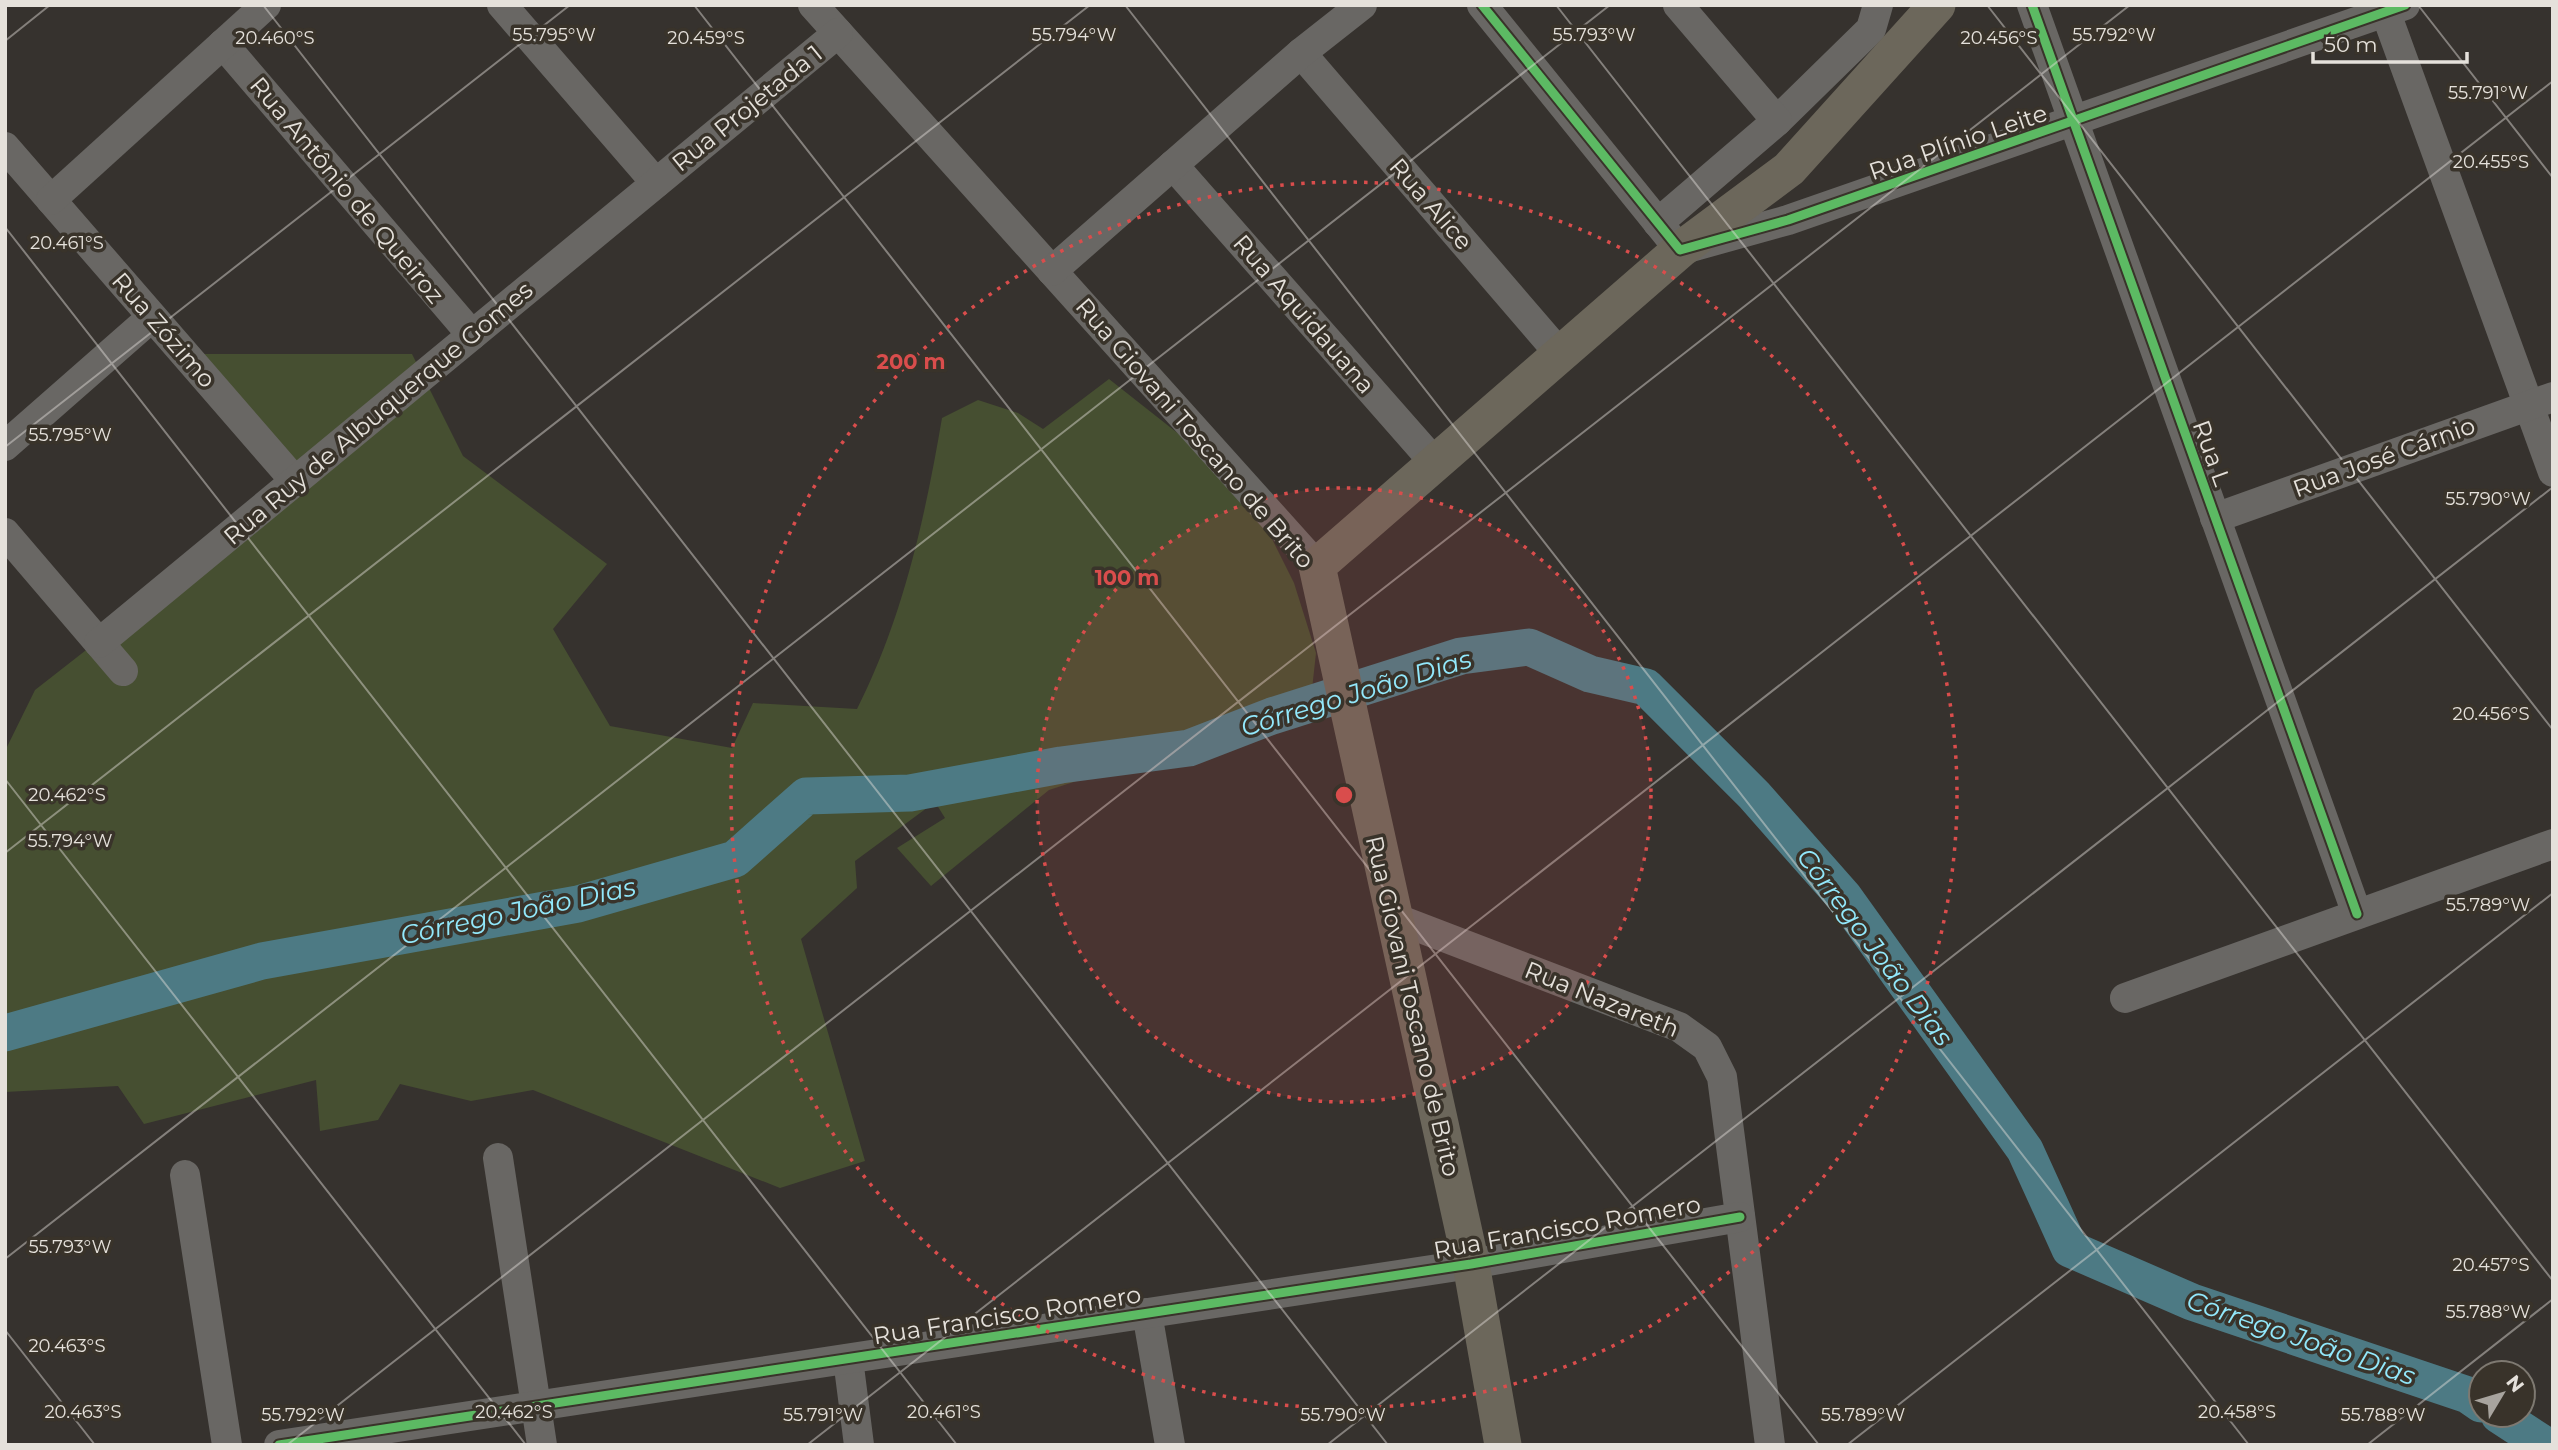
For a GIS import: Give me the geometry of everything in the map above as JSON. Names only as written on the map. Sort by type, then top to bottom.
[{"type":"main road","points":[[1317,566],[1560,354],[1669,237],[1789,169],[1937,5]]},
{"type":"main road","name":"Rua Giovani Toscano de Brito","points":[[1317,566],[1392,917],[1471,1264],[1503,1445]]},
{"type":"street","points":[[51,200],[266,5]]},
{"type":"street","points":[[502,5],[656,183]]},
{"type":"street","name":"Rua Giovani Toscano de Brito","points":[[813,5],[1317,566]]},
{"type":"street","points":[[1052,271],[1301,53],[1362,5]]},
{"type":"street","points":[[1482,5],[1669,237],[1777,121],[1871,29],[1878,5]]},
{"type":"street","points":[[1678,5],[1777,121]]},
{"type":"street","name":"Rua L","points":[[2032,5],[2357,914]]},
{"type":"street","points":[[2391,8],[2541,401],[2553,472]]},
{"type":"street","name":"Rua Plínio Leite","points":[[1669,237],[1787,220],[2074,123],[2391,8]]},
{"type":"street","name":"Rua Projetada 1","points":[[656,183],[838,33]]},
{"type":"street","name":"Rua Antônio de Queiroz","points":[[223,44],[472,335]]},
{"type":"street","name":"Rua Alice","points":[[1301,53],[1560,354]]},
{"type":"street","name":"Rua Zózimo","points":[[5,147],[295,481]]},
{"type":"street","name":"Rua Aquidauana","points":[[1173,165],[1435,463]]},
{"type":"street","name":"Rua Ruy de Albuquerque Gomes","points":[[99,643],[656,183]]},
{"type":"street","points":[[5,446],[152,317]]},
{"type":"street","name":"Rua José Cárnio","points":[[2215,518],[2541,401]]},
{"type":"street","points":[[5,533],[123,671]]},
{"type":"street","points":[[2124,998],[2553,844]]},
{"type":"street","name":"Rua Nazareth","points":[[1392,917],[1679,1027],[1707,1047],[1722,1077],[1770,1445]]},
{"type":"street","points":[[498,1158],[542,1445]]},
{"type":"street","points":[[185,1175],[227,1445]]},
{"type":"street","name":"Rua Francisco Romero","points":[[279,1445],[1471,1264],[1740,1217]]},
{"type":"street","points":[[1147,1313],[1170,1445]]},
{"type":"street","points":[[848,1359],[859,1445]]},
{"type":"green space","points":[[189,354],[412,354],[463,456],[607,564],[553,629],[610,726],[732,748],[753,703],[857,709],[900,603],[920,530],[942,418],[978,400],[1018,413],[1043,429],[1109,379],[1246,487],[1294,583],[1316,653],[1310,707],[1281,726],[1223,749],[1117,768],[1049,790],[931,886],[897,848],[945,818],[935,802],[855,861],[857,888],[801,939],[865,1161],[780,1188],[533,1090],[471,1101],[400,1084],[378,1120],[320,1131],[316,1080],[144,1124],[118,1086],[5,1092],[5,751],[35,690],[168,586],[295,481]]},
{"type":"waterway","name":"Córrego João Dias","points":[[5,1033],[262,961],[578,904],[735,859],[806,796],[910,793],[1061,765],[1189,748],[1272,716],[1461,656],[1529,647],[1590,674],[1646,687],[1754,795],[1844,897],[2025,1150],[2070,1249],[2192,1302],[2467,1395]]},
{"type":"waterway","name":"Córrego João Dias","points":[[2520,1429],[2545,1445]]},
{"type":"cycle path","points":[[1482,5],[1680,250],[1788,220],[2405,5]]},
{"type":"cycle path","points":[[2032,5],[2357,914]]},
{"type":"cycle path","points":[[279,1445],[1471,1264],[1740,1217]]}]
